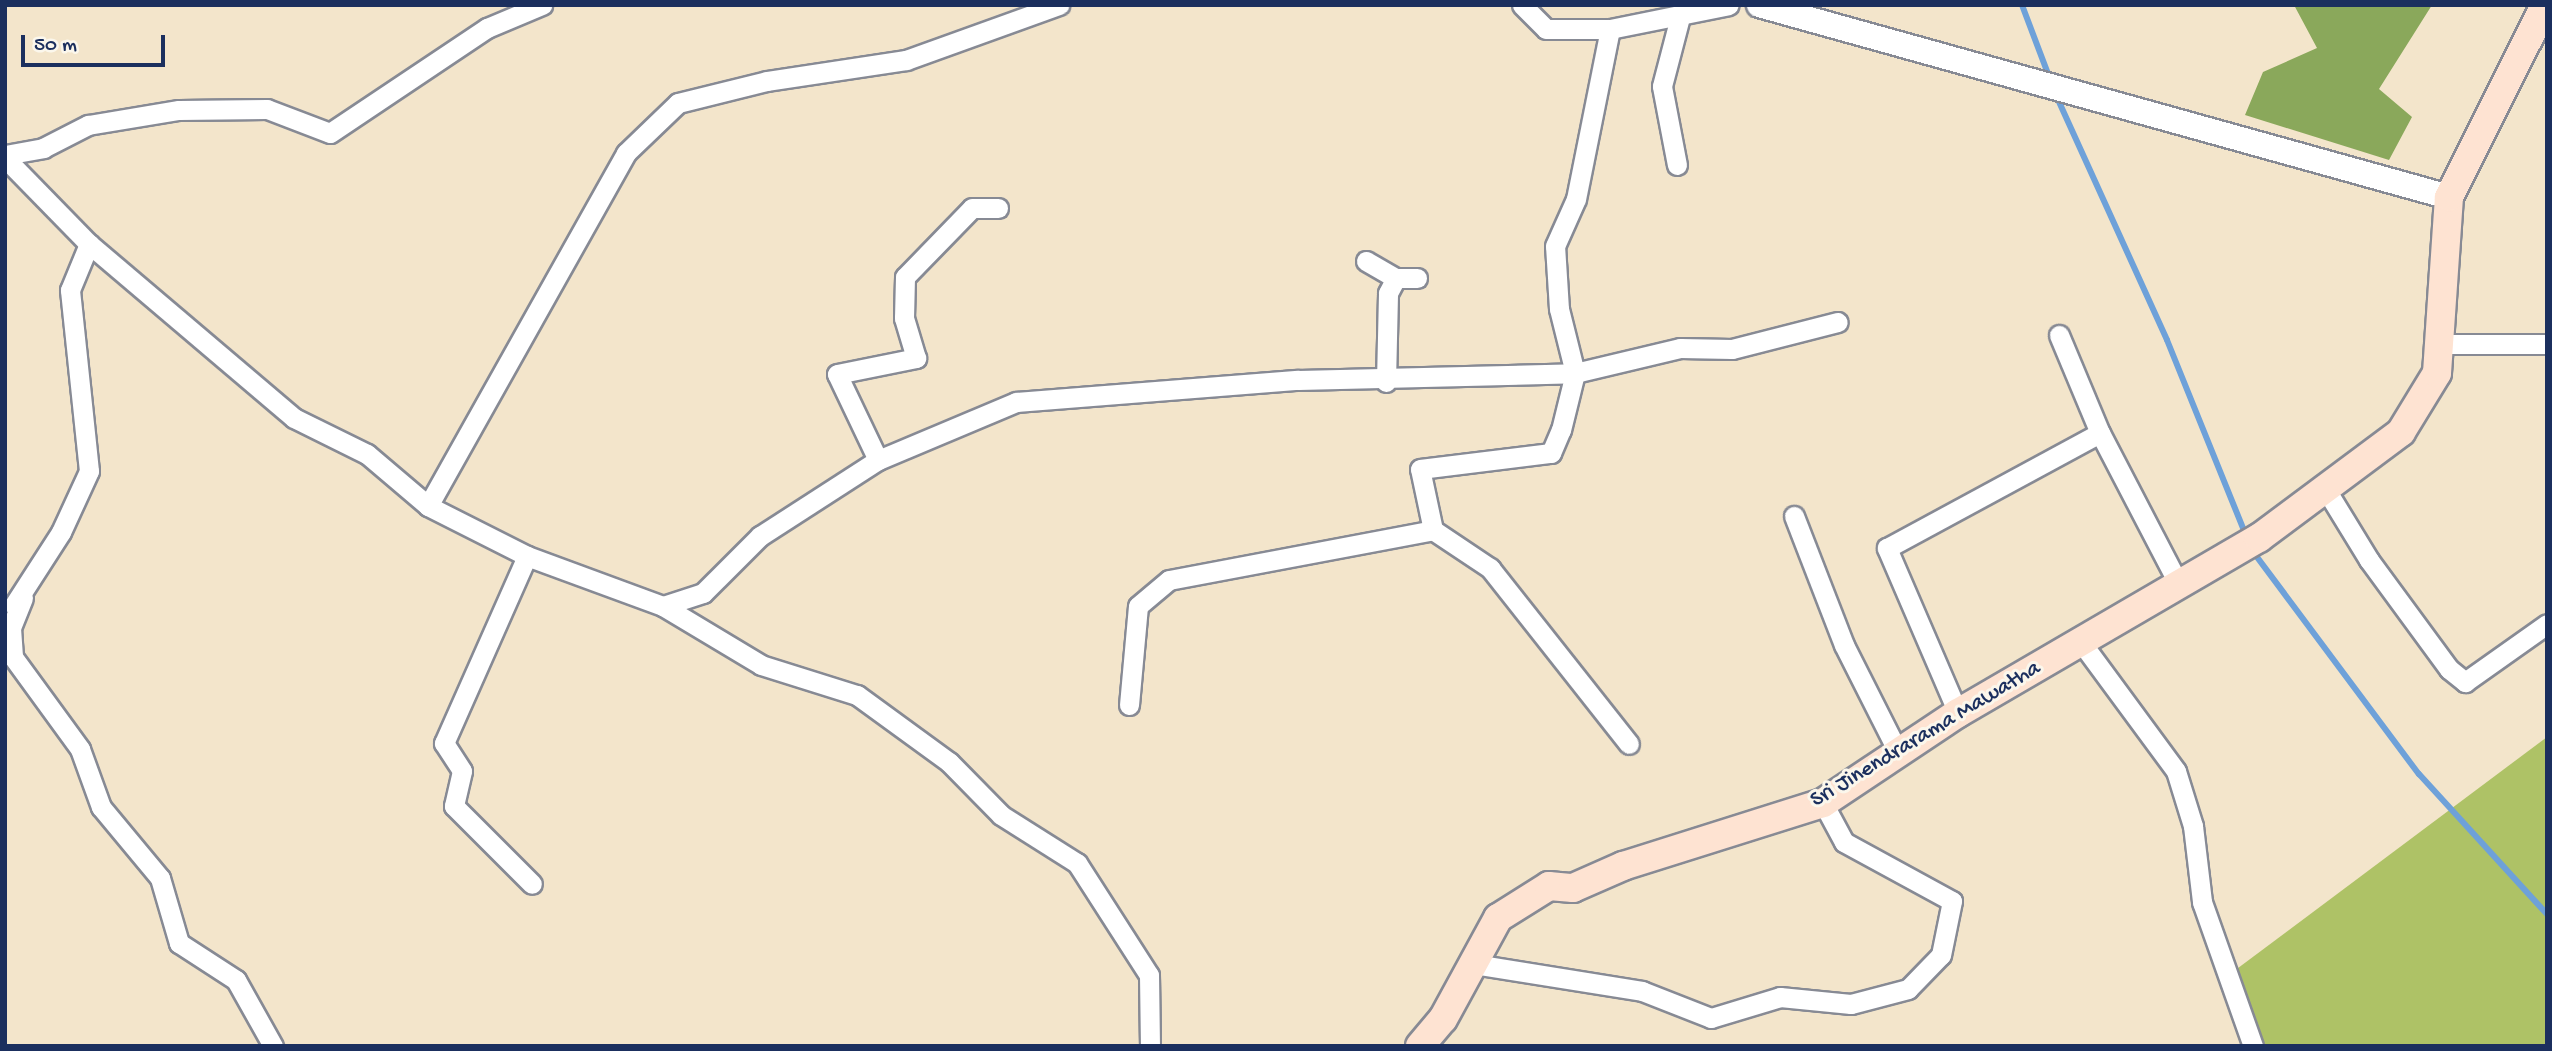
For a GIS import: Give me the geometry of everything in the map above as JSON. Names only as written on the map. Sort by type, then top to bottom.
[{"type":"main road","name":"Sri Jinendrarama Mawatha","points":[[1420,1046],[1475,964],[1499,918],[1549,886],[1573,888],[1623,866],[1823,803],[1899,756],[1958,713],[2081,642],[2177,581],[2251,542],[2328,493],[2401,432],[2437,373],[2442,344],[2449,197],[2545,5]]},
{"type":"street","points":[[5,156],[43,148],[88,125],[180,110],[267,109],[330,133],[487,29],[542,5]]},
{"type":"street","points":[[428,506],[626,153],[678,103],[767,81],[906,60],[1059,5]]},
{"type":"street","points":[[1522,5],[1546,29],[1609,29],[1680,17],[1729,5]]},
{"type":"street","points":[[1759,5],[2449,197]]},
{"type":"street","points":[[1677,165],[1662,86],[1680,17]]},
{"type":"street","points":[[1609,29],[1576,199],[1555,246],[1559,309],[1575,373],[1551,453],[1420,469],[1433,530],[1490,568],[1629,744]]},
{"type":"street","points":[[5,156],[89,244],[294,418],[367,454],[428,506],[527,556],[663,606],[761,665],[857,695],[948,762],[1002,815],[1077,863],[1149,975],[1150,1046]]},
{"type":"street","points":[[878,460],[837,374],[916,358],[904,318],[905,277],[972,208],[998,208]]},
{"type":"street","points":[[89,244],[70,290],[89,471],[23,598],[11,628],[13,657],[80,749],[101,807],[160,877],[179,943],[236,980],[273,1046]]},
{"type":"street","points":[[1366,261],[1396,278],[1417,278]]},
{"type":"street","points":[[1386,382],[1388,293],[1396,278]]},
{"type":"street","points":[[663,606],[703,593],[760,536],[878,460],[1016,402],[1298,380],[1386,382],[1575,373],[1680,348],[1732,349],[1838,322]]},
{"type":"street","points":[[2059,335],[2100,433],[2177,581]]},
{"type":"street","points":[[2442,344],[2547,344]]},
{"type":"street","points":[[1958,713],[1887,548],[2100,433]]},
{"type":"street","points":[[2328,493],[2417,626],[2465,682],[2547,624]]},
{"type":"street","points":[[1794,516],[1844,645],[1899,756]]},
{"type":"street","points":[[1129,705],[1138,606],[1169,580],[1433,530]]},
{"type":"street","points":[[527,556],[444,743],[462,771],[454,806],[532,884]]},
{"type":"street","points":[[5,612],[23,598]]},
{"type":"street","points":[[2081,642],[2176,771],[2193,826],[2203,902],[2253,1046]]},
{"type":"street","points":[[1475,964],[1642,991],[1711,1018],[1780,997],[1851,1004],[1908,989],[1941,955],[1952,901],[1844,842],[1823,803]]},
{"type":"green space","points":[[2294,5],[2432,5],[2379,89],[2412,117],[2389,160],[2245,115],[2263,72],[2317,48]]},
{"type":"green space","points":[[2547,737],[2547,1046],[2253,1046],[2226,977]]},
{"type":"waterway","points":[[2022,5],[2050,79]]},
{"type":"waterway","points":[[2055,93],[2167,340],[2246,536]]},
{"type":"waterway","points":[[2251,549],[2419,774],[2547,914]]}]
